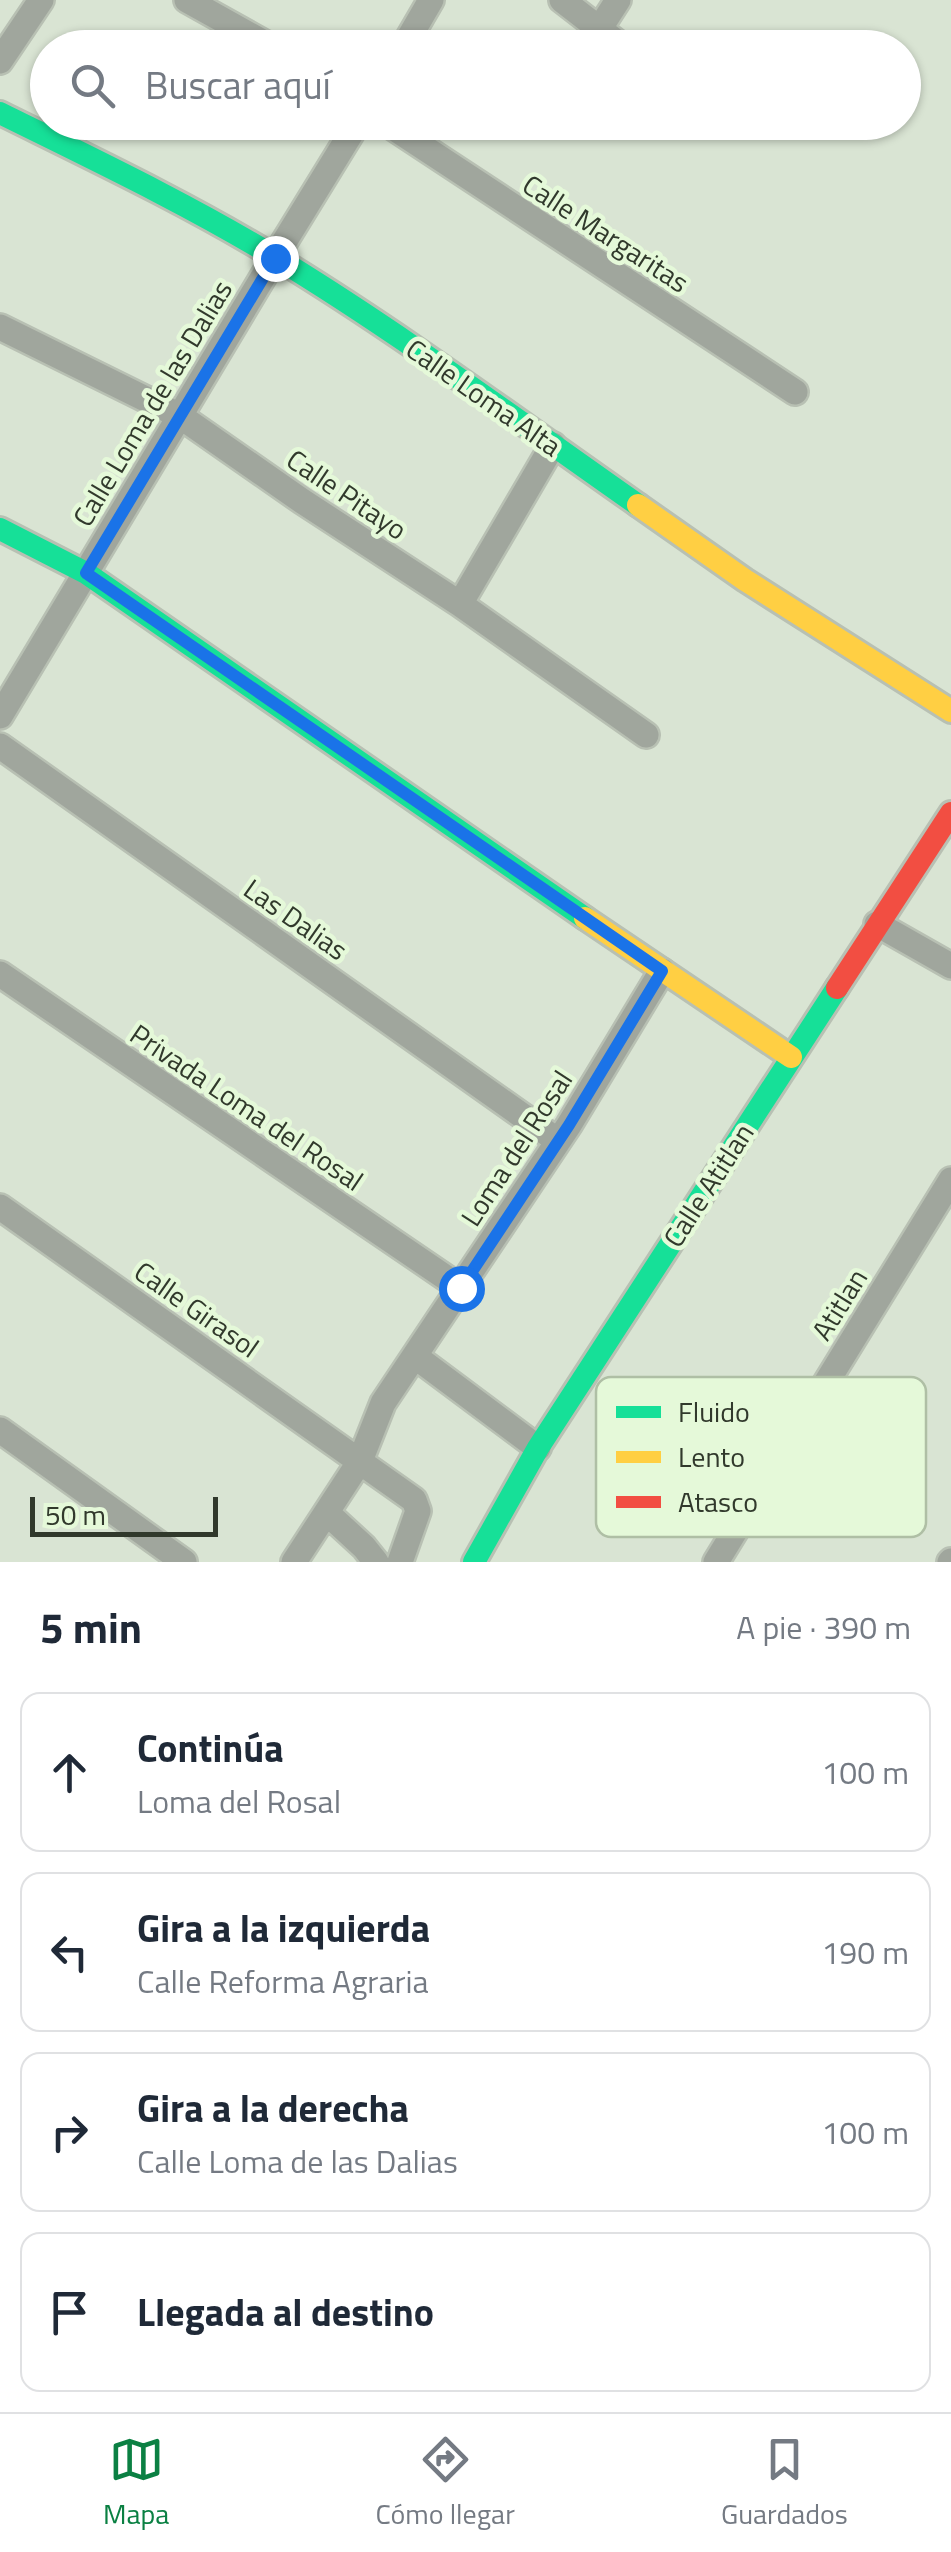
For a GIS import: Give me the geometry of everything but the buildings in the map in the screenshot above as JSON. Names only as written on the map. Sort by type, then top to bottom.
[{"type":"street","points":[[0,61],[41,0]]},
{"type":"street","points":[[187,0],[241,30]]},
{"type":"street","points":[[414,30],[431,0]]},
{"type":"street","points":[[562,0],[602,30]]},
{"type":"street","points":[[600,28],[618,0]]},
{"type":"street","name":"Calle Loma Alta","points":[[0,113],[30,128]]},
{"type":"street","name":"Calle Loma Alta","points":[[55,140],[176,200],[379,324],[746,580],[951,711]]},
{"type":"street","name":"Calle Loma de las Dalias","points":[[0,716],[10,679],[86,573],[347,140]]},
{"type":"street","name":"Calle Margaritas","points":[[412,140],[796,392]]},
{"type":"street","name":"Calle Pitayo","points":[[0,326],[180,416],[460,604],[646,735]]},
{"type":"street","points":[[460,604],[553,444]]},
{"type":"street","points":[[0,529],[86,573],[791,1057]]},
{"type":"street","name":"Las Dalias","points":[[0,746],[558,1141]]},
{"type":"street","name":"Calle Atitlan","points":[[474,1562],[538,1448],[951,813]]},
{"type":"street","points":[[877,924],[951,966]]},
{"type":"street","name":"Loma del Rosal","points":[[294,1562],[360,1461],[383,1403],[558,1141],[662,971]]},
{"type":"street","name":"Privada Loma del Rosal","points":[[0,974],[461,1288]]},
{"type":"street","name":"Atitlan","points":[[830,1377],[951,1180]]},
{"type":"street","name":"Calle Girasol","points":[[0,1207],[414,1500],[418,1512],[400,1562]]},
{"type":"street","points":[[416,1357],[538,1448]]},
{"type":"street","points":[[0,1430],[184,1562]]},
{"type":"street","points":[[327,1513],[376,1562]]},
{"type":"street","name":"Atitlan","points":[[716,1562],[731,1537]]},
{"type":"traffic: fast","points":[[0,113],[30,128]]},
{"type":"traffic: fast","points":[[54,140],[241,237],[322,286],[638,505]]},
{"type":"traffic: fast","points":[[0,529],[86,573],[585,918]]},
{"type":"traffic: fast","points":[[474,1562],[538,1448],[837,988]]},
{"type":"traffic: slow","points":[[638,505],[745,580],[951,711]]},
{"type":"traffic: slow","points":[[585,918],[791,1057]]},
{"type":"traffic: jam","points":[[837,988],[951,813]]},
{"type":"route","points":[[275,258],[86,573],[662,971],[569,1125],[461,1288]]}]
